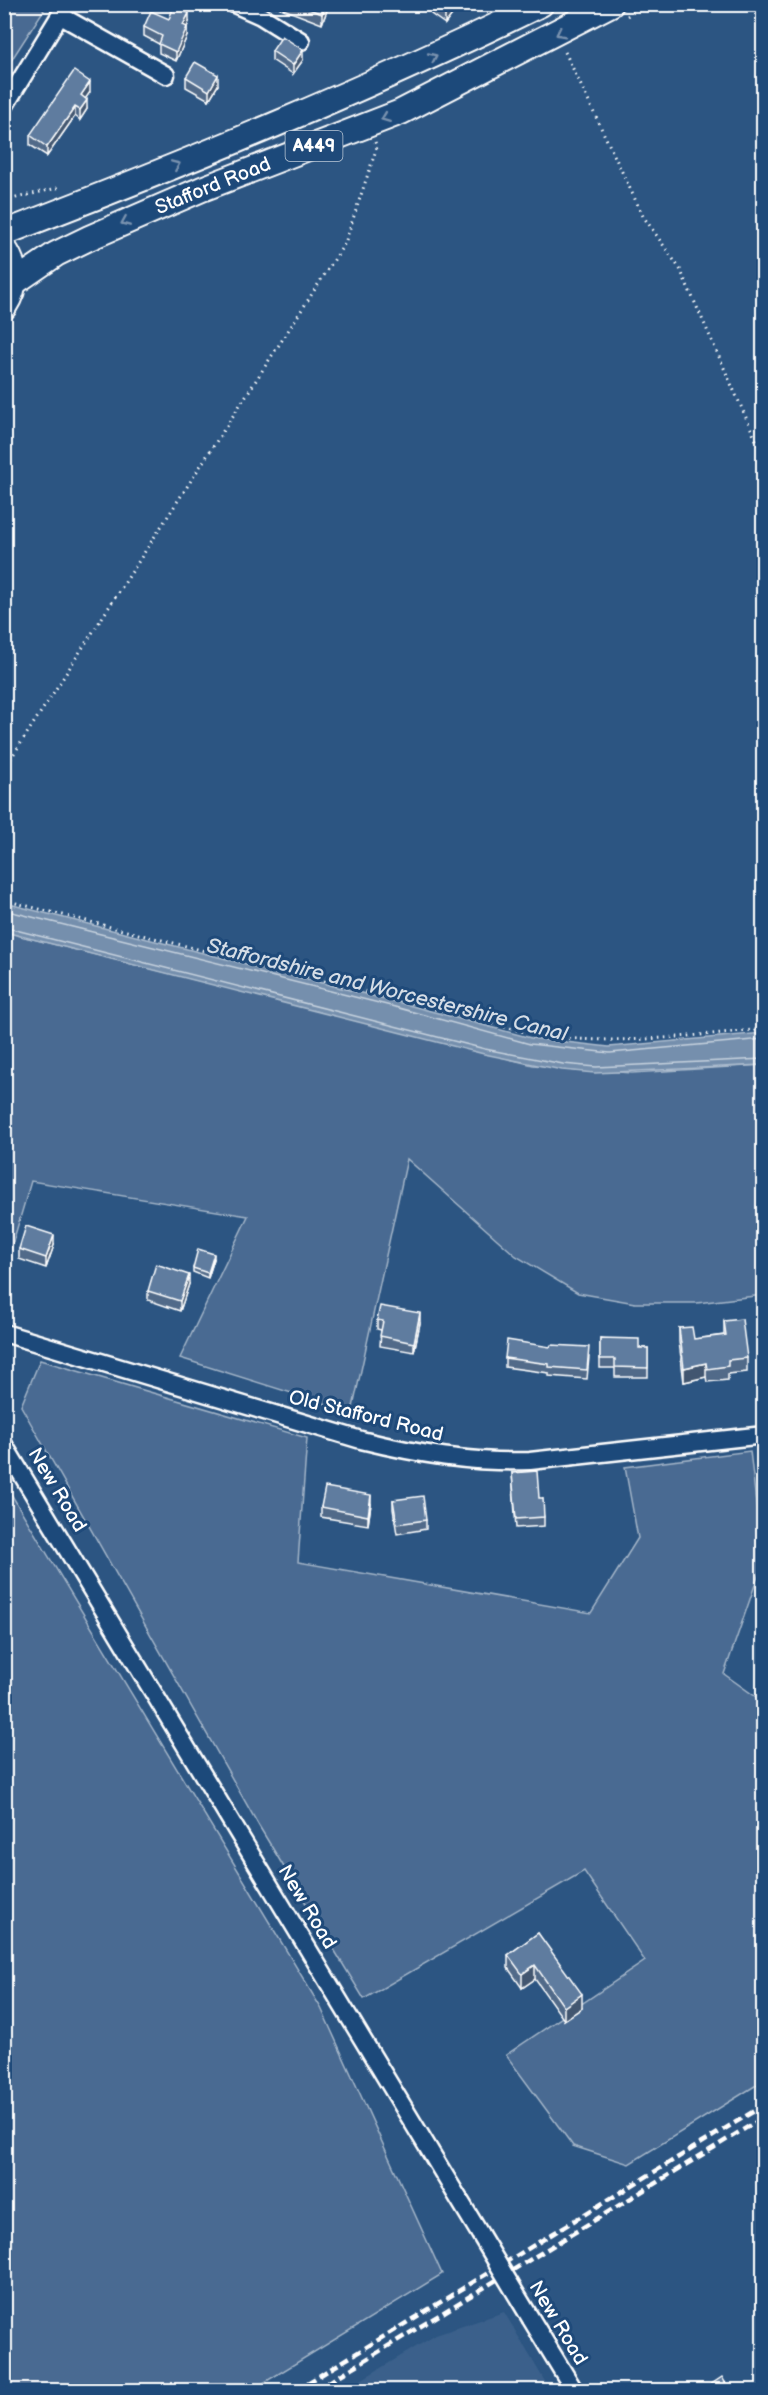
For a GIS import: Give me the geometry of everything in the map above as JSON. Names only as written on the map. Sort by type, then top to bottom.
[{"type":"highway","name":"Stafford Road","points":[[4,233],[77,207],[429,60],[541,4]]},
{"type":"highway","name":"Stafford Road","points":[[15,282],[57,254],[89,238],[202,189],[401,112],[611,4]]},
{"type":"highway","points":[[4,248],[13,263],[15,282],[4,307]]},
{"type":"street","points":[[234,4],[261,16],[301,42]]},
{"type":"street","points":[[4,107],[64,10],[166,75]]},
{"type":"street","name":"Old Stafford Road","points":[[4,1333],[361,1440],[413,1453],[456,1460],[530,1461],[763,1438]]},
{"type":"street","name":"New Road","points":[[4,1444],[574,2391]]},
{"type":"path","points":[[565,52],[644,216],[680,269],[764,458]]},
{"type":"path","points":[[4,769],[345,243],[377,147],[374,138]]},
{"type":"path","points":[[4,900],[537,1035],[597,1042],[764,1029]]},
{"type":"shaded area","points":[[4,5],[47,5],[5,70]]},
{"type":"shaded area","points":[[5,932],[533,1065],[632,1073],[763,1065],[763,1295],[697,1303],[635,1303],[578,1293],[516,1256],[407,1159],[352,1412],[180,1358],[248,1216],[31,1181],[5,1269]]},
{"type":"shaded area","points":[[40,1360],[307,1438],[298,1562],[591,1613],[638,1538],[625,1467],[750,1451],[763,1562],[724,1674],[763,1702],[763,2081],[629,2164],[573,2146],[506,2055],[645,1961],[584,1871],[364,1999],[259,1826],[21,1406]]},
{"type":"shaded area","points":[[5,1484],[321,2008],[442,2274],[252,2390],[5,2390]]},
{"type":"shaded area","points":[[504,2312],[550,2390],[344,2390],[436,2335]]},
{"type":"water","points":[[5,903],[531,1038],[609,1047],[763,1033],[763,1065],[595,1073],[562,1070],[484,1054],[5,932]]},
{"type":"building","points":[[296,4],[326,4],[322,14]]},
{"type":"building","points":[[432,4],[453,4],[445,14]]},
{"type":"building","points":[[174,6],[189,13],[183,25],[187,27],[176,52],[159,44],[162,36],[144,27],[151,11],[169,19]]},
{"type":"building","points":[[282,36],[303,50],[293,65],[272,51]]},
{"type":"building","points":[[195,62],[218,75],[209,91],[186,77]]},
{"type":"building","points":[[74,71],[90,82],[81,95],[87,100],[80,110],[75,107],[47,147],[30,135]]},
{"type":"building","points":[[26,1226],[54,1235],[46,1258],[19,1249]]},
{"type":"building","points":[[198,1249],[214,1254],[208,1273],[193,1268]]},
{"type":"building","points":[[156,1264],[189,1275],[180,1301],[148,1291]]},
{"type":"building","points":[[380,1306],[420,1313],[414,1343],[380,1336],[383,1321],[377,1320]]},
{"type":"building","points":[[742,1319],[747,1358],[728,1360],[728,1366],[707,1369],[706,1363],[684,1368],[679,1328],[692,1327],[694,1339],[726,1335],[724,1321]]},
{"type":"building","points":[[600,1338],[639,1339],[639,1348],[648,1348],[648,1368],[615,1367],[615,1359],[600,1359]]},
{"type":"building","points":[[507,1340],[550,1347],[551,1345],[589,1347],[587,1370],[549,1367],[549,1364],[505,1358]]},
{"type":"building","points":[[537,1471],[539,1498],[543,1498],[544,1517],[516,1519],[512,1473]]},
{"type":"building","points":[[325,1487],[371,1495],[368,1516],[321,1507]]},
{"type":"building","points":[[423,1496],[426,1520],[397,1524],[393,1500]]},
{"type":"building","points":[[538,1933],[582,1994],[564,2007],[535,1965],[522,1974],[508,1955]]},
{"type":"building","points":[[722,2377],[730,2391],[701,2391]]},
{"type":"railway","points":[[296,2390],[764,2105]]},
{"type":"railway","points":[[316,2390],[764,2117]]},
{"type":"water label","name":"Staffordshire and Worcestershire Canal","points":[[387,990]]}]
